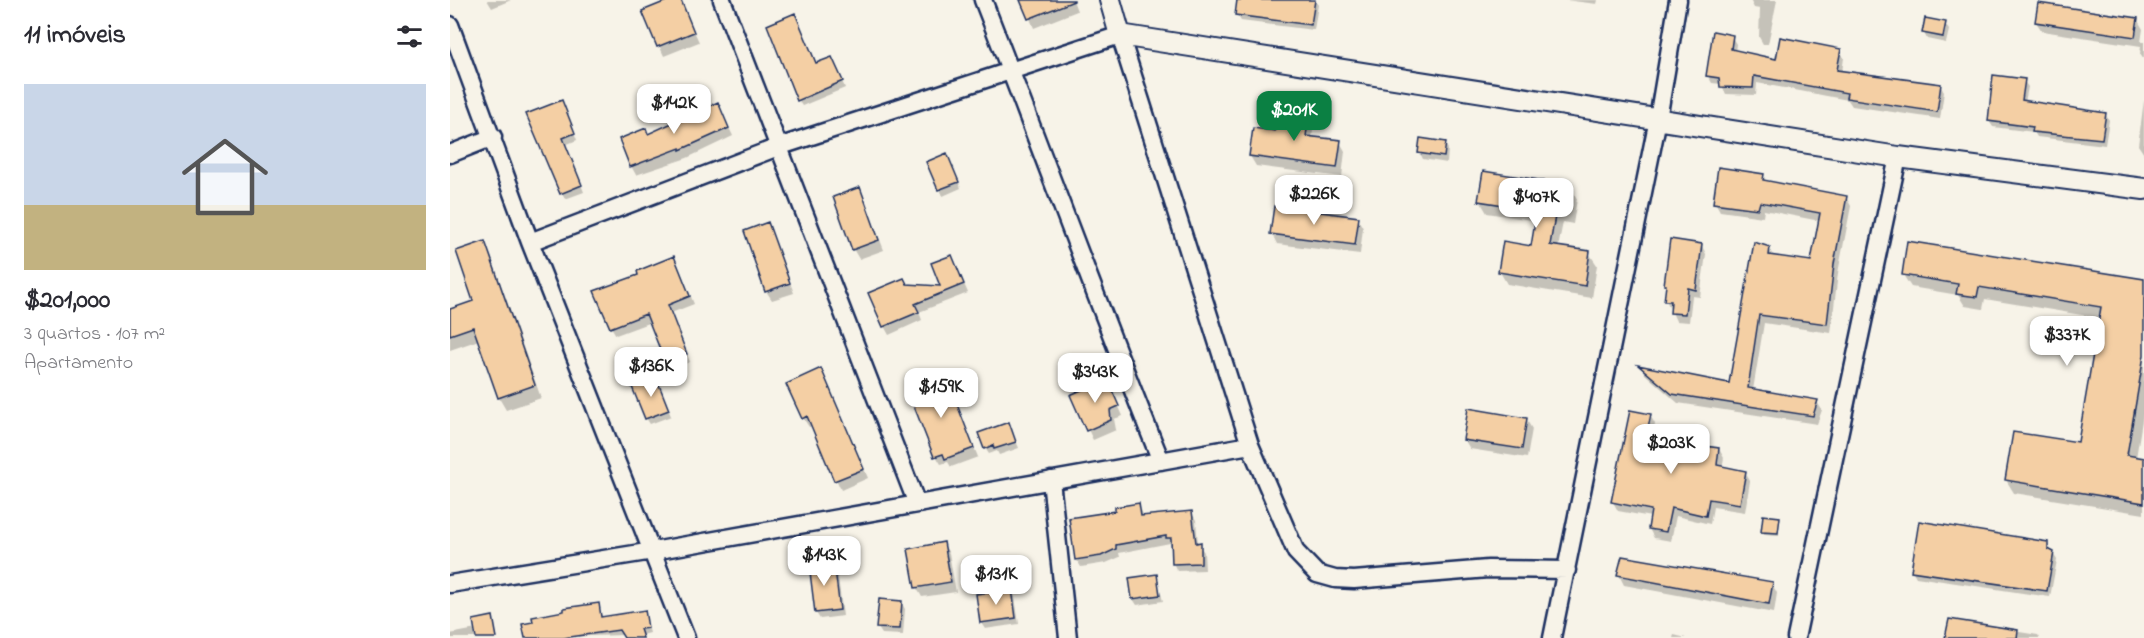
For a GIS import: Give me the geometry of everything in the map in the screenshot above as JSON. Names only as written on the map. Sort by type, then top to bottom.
[{"type":"street","points":[[722,0],[917,504]]},
{"type":"street","points":[[983,0],[1113,344],[1161,461]]},
{"type":"street","points":[[1110,0],[1250,445],[1296,552],[1317,574],[1354,580],[1470,569],[1567,570]]},
{"type":"street","points":[[1552,638],[1658,119],[1678,0]]},
{"type":"street","points":[[450,25],[494,137],[530,242],[686,638]]},
{"type":"street","points":[[530,242],[777,147],[1120,35],[1898,157],[2144,189]]},
{"type":"street","points":[[450,154],[494,137]]},
{"type":"street","points":[[1796,638],[1898,157]]},
{"type":"street","points":[[450,584],[653,551],[1250,445]]},
{"type":"street","points":[[1051,480],[1068,638]]},
{"type":"building","points":[[669,0],[681,0],[694,32],[657,47],[642,11]]},
{"type":"building","points":[[1020,0],[1074,0],[1074,1],[1028,19]]},
{"type":"building","points":[[1237,0],[1315,0],[1311,25],[1235,15]]},
{"type":"building","points":[[2038,3],[2138,18],[2135,37],[2035,22]]},
{"type":"building","points":[[795,13],[816,63],[832,57],[843,81],[797,101],[767,25]]},
{"type":"building","points":[[1925,18],[1946,22],[1943,37],[1922,33]]},
{"type":"building","points":[[1713,31],[1733,35],[1731,49],[1776,59],[1780,37],[1841,49],[1837,70],[1941,84],[1937,112],[1846,98],[1847,93],[1754,76],[1753,88],[1720,87],[1719,78],[1706,76]]},
{"type":"building","points":[[1993,75],[2025,79],[2022,100],[2106,113],[2102,139],[2032,132],[2033,127],[1988,121]]},
{"type":"building","points":[[562,100],[575,133],[563,138],[582,185],[560,194],[526,114]]},
{"type":"building","points":[[718,102],[729,128],[680,150],[680,148],[630,167],[619,139],[646,128],[648,134]]},
{"type":"building","points":[[1278,107],[1310,111],[1306,136],[1341,140],[1337,168],[1249,156],[1253,128],[1275,131]]},
{"type":"building","points":[[1420,138],[1446,142],[1444,157],[1418,153]]},
{"type":"building","points":[[947,153],[959,182],[938,190],[926,162]]},
{"type":"building","points":[[1718,167],[1764,174],[1763,180],[1847,196],[1834,264],[1827,324],[1759,315],[1748,388],[1818,400],[1813,416],[1672,394],[1638,365],[1729,383],[1754,242],[1770,247],[1769,255],[1811,261],[1820,213],[1760,202],[1758,209],[1713,203]]},
{"type":"building","points":[[1483,171],[1571,185],[1566,212],[1556,210],[1550,245],[1590,251],[1585,286],[1498,272],[1503,241],[1531,246],[1537,210],[1478,201]]},
{"type":"building","points":[[860,187],[879,240],[852,250],[833,197]]},
{"type":"building","points":[[1274,206],[1359,217],[1355,245],[1270,234]]},
{"type":"building","points":[[768,222],[790,283],[765,292],[744,231]]},
{"type":"building","points":[[1670,239],[1702,244],[1696,290],[1688,288],[1685,314],[1670,313],[1671,301],[1664,301]]},
{"type":"building","points":[[485,241],[535,385],[498,398],[473,327],[450,335],[450,309],[473,301],[456,251]]},
{"type":"building","points":[[1907,241],[2144,279],[2144,355],[2127,455],[2144,458],[2144,503],[2005,480],[2013,432],[2078,442],[2101,307],[1979,287],[1977,297],[1956,294],[1958,284],[1902,275]]},
{"type":"building","points":[[952,255],[964,284],[915,304],[919,312],[883,327],[868,293],[904,278],[907,284],[940,286],[931,263]]},
{"type":"building","points":[[674,256],[690,296],[668,305],[687,354],[665,362],[646,314],[610,328],[594,291],[638,275],[637,271]]},
{"type":"building","points":[[821,368],[864,469],[834,481],[807,416],[802,419],[786,384]]},
{"type":"building","points":[[946,376],[974,448],[945,459],[943,454],[934,457],[908,391]]},
{"type":"building","points":[[656,377],[669,410],[645,419],[632,387]]},
{"type":"building","points":[[1107,379],[1119,406],[1110,410],[1111,420],[1086,431],[1070,395]]},
{"type":"building","points":[[1468,408],[1527,418],[1522,449],[1463,440]]},
{"type":"building","points":[[1630,410],[1651,414],[1646,438],[1719,448],[1717,465],[1746,471],[1740,504],[1709,499],[1706,516],[1671,508],[1666,532],[1648,529],[1651,510],[1611,502]]},
{"type":"building","points":[[1009,422],[1016,442],[994,449],[993,445],[984,449],[978,433]]},
{"type":"building","points":[[1139,503],[1141,516],[1192,511],[1196,543],[1201,542],[1201,563],[1172,564],[1171,538],[1166,538],[1166,536],[1116,545],[1116,549],[1101,556],[1075,560],[1069,518],[1115,511],[1115,507]]},
{"type":"building","points":[[1763,515],[1780,517],[1778,533],[1761,532]]},
{"type":"building","points":[[1919,521],[2048,542],[2048,549],[2054,552],[2047,591],[1911,571]]},
{"type":"building","points":[[944,542],[951,582],[915,588],[908,549]]},
{"type":"building","points":[[1622,556],[1773,582],[1769,604],[1617,575]]},
{"type":"building","points":[[834,561],[840,610],[815,613],[809,564]]},
{"type":"building","points":[[1157,574],[1160,595],[1132,599],[1129,578]]},
{"type":"building","points":[[1012,589],[1016,618],[980,623],[976,594]]},
{"type":"building","points":[[879,599],[902,601],[900,629],[876,628]]},
{"type":"building","points":[[599,603],[601,617],[645,610],[648,628],[640,629],[643,638],[624,638],[619,630],[563,638],[525,638],[522,624],[533,622],[532,617],[564,611],[564,608]]},
{"type":"building","points":[[493,616],[497,638],[476,638],[473,620]]},
{"type":"building","points":[[1949,619],[2018,630],[2017,638],[1945,638]]}]
